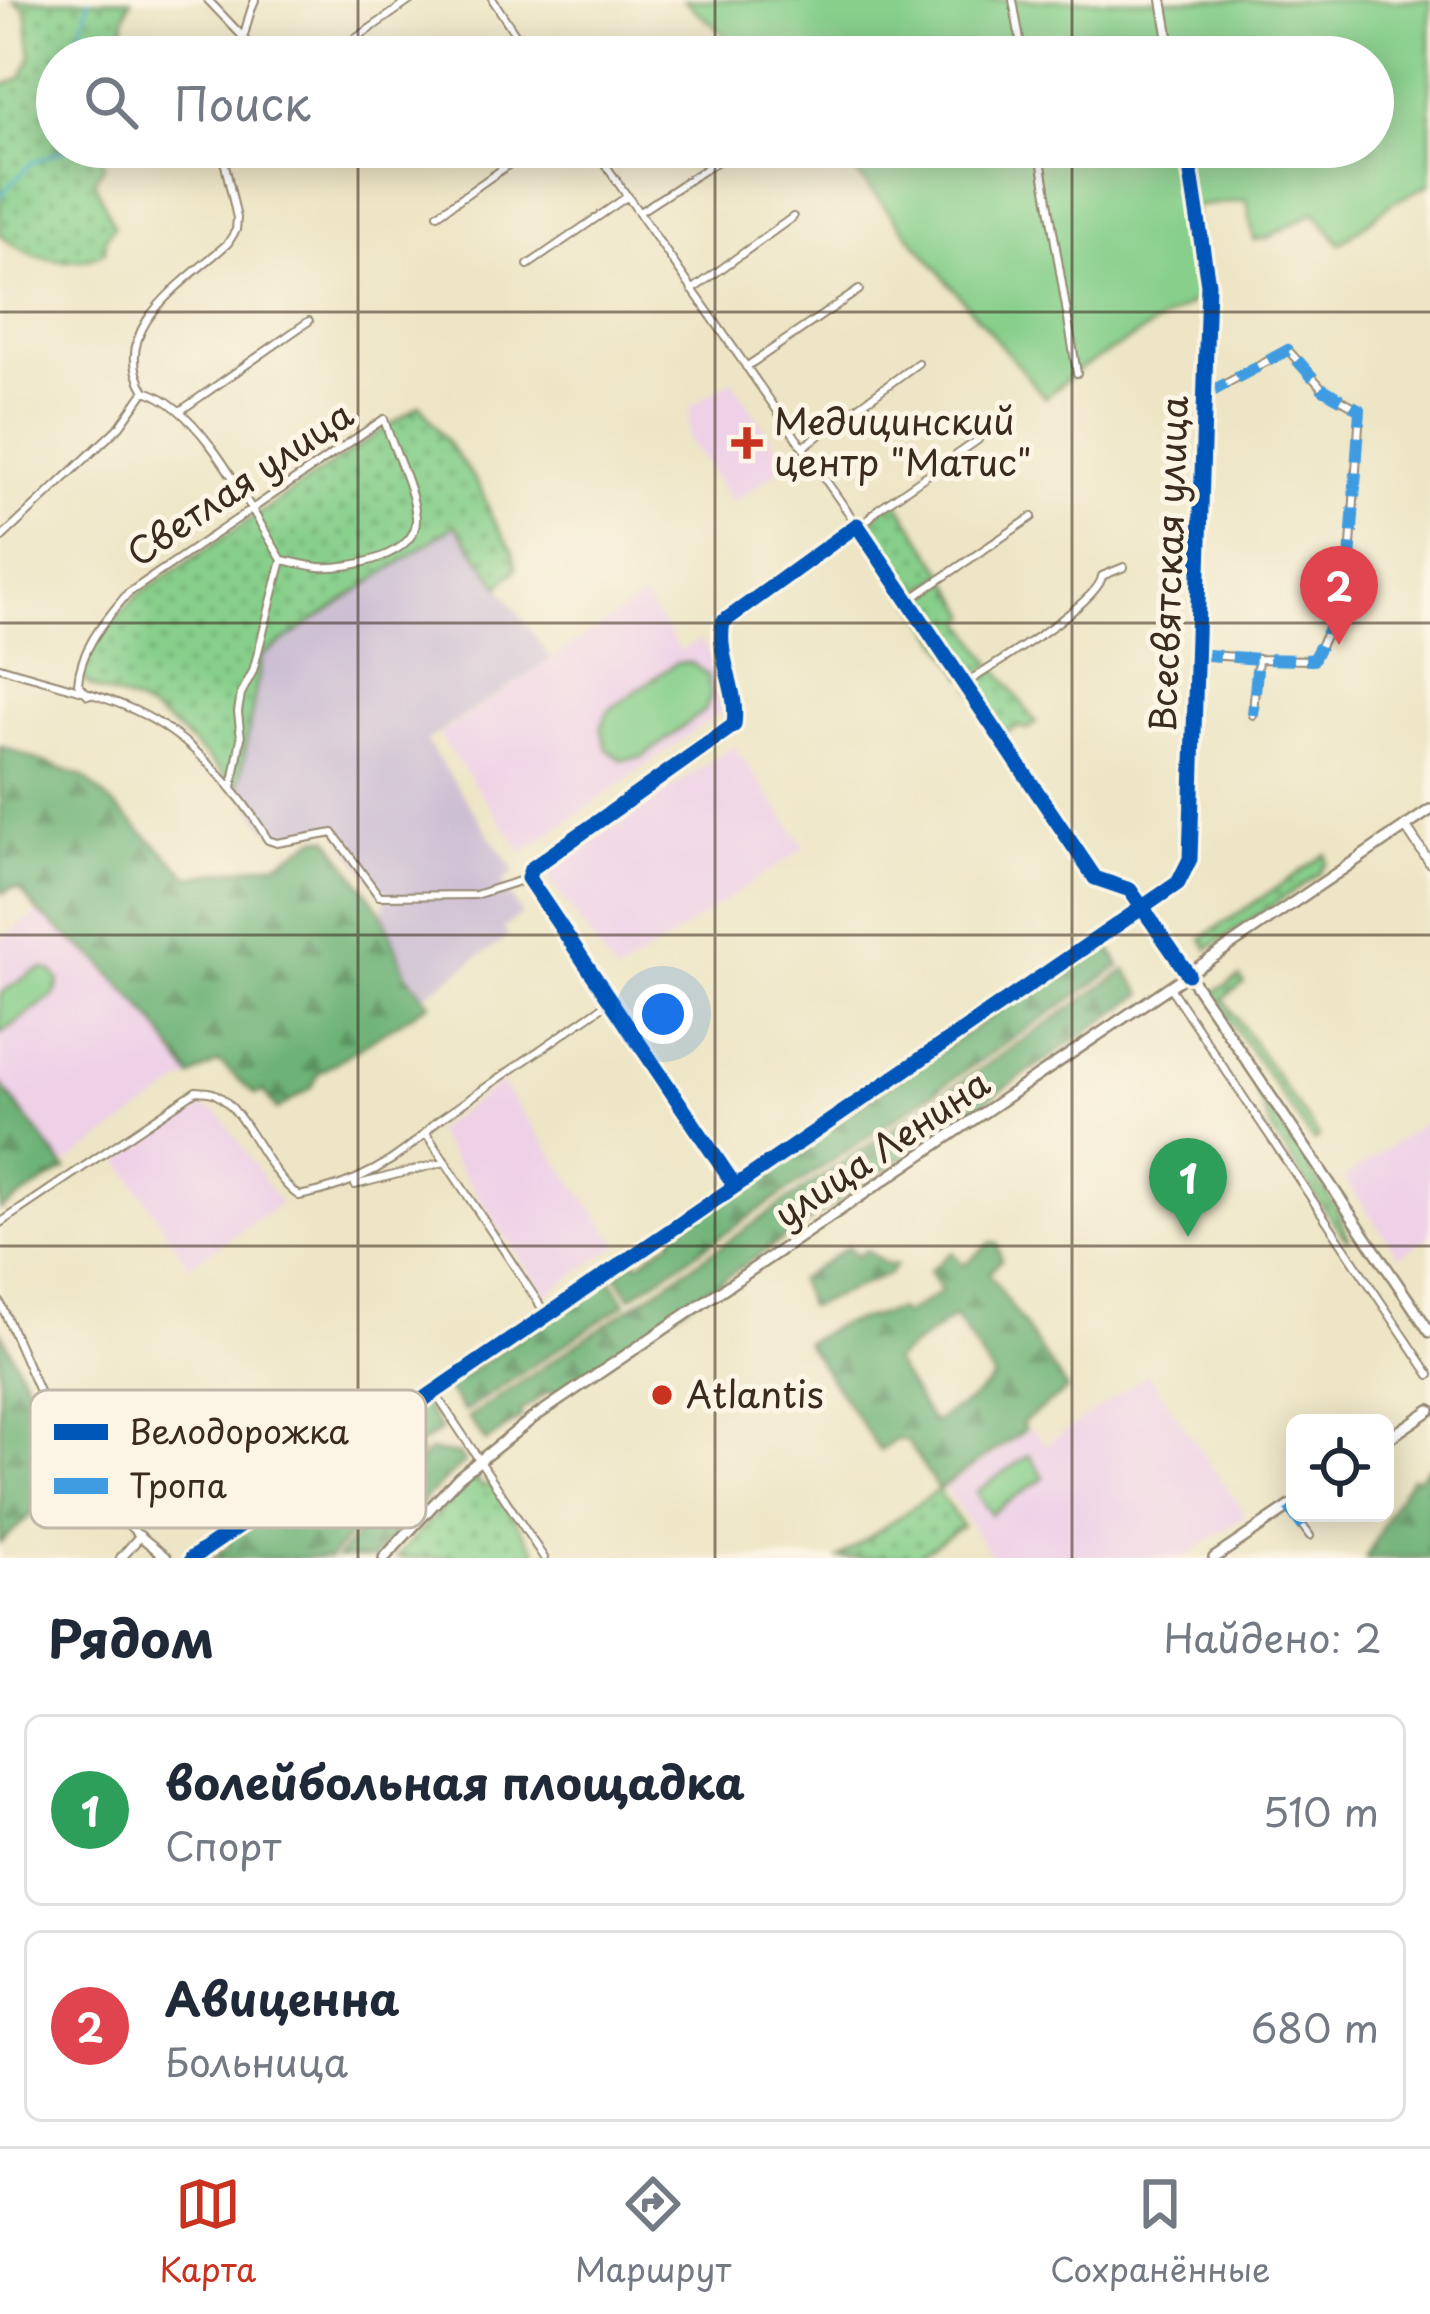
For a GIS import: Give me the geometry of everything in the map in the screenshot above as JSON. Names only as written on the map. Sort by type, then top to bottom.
[{"type":"main road","name":"улица Ленина","points":[[426,1510],[479,1459],[533,1418],[1430,810]]},
{"type":"main road","points":[[1188,974],[1430,1332]]},
{"type":"main road","points":[[1394,1436],[1430,1410]]},
{"type":"main road","points":[[1214,1558],[1286,1509]]},
{"type":"main road","name":"улица Ленина","points":[[385,1558],[411,1528]]},
{"type":"street","points":[[208,0],[242,36]]},
{"type":"street","points":[[245,36],[255,0]]},
{"type":"street","points":[[360,36],[412,0]]},
{"type":"street","points":[[494,0],[516,36]]},
{"type":"street","points":[[1013,0],[1019,36]]},
{"type":"street","points":[[1162,0],[1168,36]]},
{"type":"street","points":[[145,391],[133,362],[142,322],[228,243],[236,230],[225,168]]},
{"type":"street","points":[[438,214],[504,168]]},
{"type":"street","points":[[607,168],[1095,878],[1130,890],[1188,974]]},
{"type":"street","points":[[640,212],[708,168]]},
{"type":"street","points":[[1043,168],[1077,373]]},
{"type":"street","name":"Всесвятская улица","points":[[426,1395],[1178,884],[1190,859],[1208,284],[1191,168]]},
{"type":"street","points":[[528,265],[628,196]]},
{"type":"street","points":[[692,290],[793,218]]},
{"type":"street","points":[[746,367],[859,290]]},
{"type":"street","points":[[180,410],[309,321]]},
{"type":"street","points":[[1205,395],[1288,350],[1323,389],[1356,405],[1360,414],[1348,591],[1313,660],[1254,658],[1257,670]]},
{"type":"street","points":[[803,447],[918,363]]},
{"type":"street","points":[[145,391],[160,395],[180,410],[216,454],[282,560],[253,671],[241,694],[241,738],[232,788]]},
{"type":"street","points":[[0,539],[120,426],[145,391]]},
{"type":"street","name":"Светлая улица","points":[[88,694],[78,682],[79,667],[96,632],[127,594],[384,419],[416,518],[413,537],[402,550],[342,565],[321,568],[282,560]]},
{"type":"street","points":[[531,887],[531,868],[734,725],[735,698],[719,641],[723,622],[978,440]]},
{"type":"street","points":[[908,601],[1032,517]]},
{"type":"street","points":[[965,684],[1085,604],[1102,585],[1102,576],[1124,568]]},
{"type":"street","points":[[1196,654],[1237,657]]},
{"type":"street","points":[[0,667],[88,694],[156,722],[232,788],[268,840],[327,831],[338,836],[379,896],[476,895],[519,881],[531,887],[735,1186]]},
{"type":"street","points":[[1253,715],[1256,687]]},
{"type":"street","points":[[1406,826],[1430,863]]},
{"type":"street","points":[[1169,986],[1430,1375]]},
{"type":"street","points":[[346,1187],[419,1141],[489,1084],[609,1002]]},
{"type":"street","points":[[0,1223],[196,1091],[215,1094],[234,1113],[284,1185],[299,1196],[445,1162]]},
{"type":"street","points":[[426,1133],[546,1314]]},
{"type":"street","points":[[0,1302],[38,1390]]},
{"type":"street","points":[[433,1390],[544,1558]]},
{"type":"street","points":[[1302,1522],[1310,1536]]},
{"type":"street","points":[[131,1528],[167,1558]]},
{"type":"street","name":"Всесвятская улица","points":[[192,1558],[235,1528]]},
{"type":"street","points":[[121,1558],[140,1536]]},
{"type":"shaded area","points":[[732,380],[788,463],[732,503],[688,438],[690,407]]},
{"type":"shaded area","points":[[456,525],[551,659],[426,741],[515,872],[502,882],[522,915],[503,928],[508,937],[424,995],[406,974],[383,914],[386,891],[377,888],[335,828],[272,835],[238,788],[262,656]]},
{"type":"shaded area","points":[[643,597],[681,651],[700,640],[716,660],[725,709],[523,853],[439,735]]},
{"type":"shaded area","points":[[734,745],[805,847],[616,975],[546,874]]},
{"type":"shaded area","points":[[38,912],[99,961],[153,1020],[191,1077],[63,1166],[0,1083],[0,940]]},
{"type":"shaded area","points":[[501,1083],[619,1245],[545,1295],[434,1131]]},
{"type":"shaded area","points":[[200,1109],[210,1109],[223,1118],[280,1204],[189,1266],[120,1161]]},
{"type":"shaded area","points":[[1430,1118],[1430,1235],[1399,1256],[1344,1178]]},
{"type":"shaded area","points":[[1148,1374],[1245,1515],[1183,1558],[993,1558],[945,1488],[1032,1428],[1045,1445]]},
{"type":"green space","points":[[13,0],[131,0],[124,17],[124,36],[36,36],[36,168],[103,168],[94,181],[114,226],[106,237],[105,252],[92,257],[50,259],[23,250],[0,234],[0,87],[22,77],[31,57],[26,9]]},
{"type":"green space","points":[[684,0],[1430,0],[1430,184],[1392,203],[1340,244],[1315,212],[1267,238],[1254,240],[1247,200],[1193,207],[1200,298],[1078,370],[1045,398],[853,168],[1394,168],[1394,36],[726,36]]},
{"type":"green space","points":[[420,405],[480,487],[513,552],[516,569],[500,586],[455,525],[262,656],[238,788],[162,719],[83,680],[96,645],[137,596]]},
{"type":"green space","points":[[896,500],[945,573],[911,597],[865,531]]},
{"type":"green space","points":[[947,577],[970,615],[964,621],[992,664],[970,678],[964,677],[915,600]]},
{"type":"green space","points":[[676,663],[692,663],[707,675],[711,695],[705,710],[643,757],[622,760],[607,749],[601,727],[609,710]]},
{"type":"green space","points":[[997,668],[1036,723],[1028,729],[1003,733],[972,689],[972,683]]},
{"type":"green space","points":[[0,746],[84,777],[190,877],[277,863],[317,838],[329,838],[383,914],[406,974],[430,1003],[319,1073],[312,1087],[277,1110],[263,1091],[256,1095],[219,1062],[191,1077],[153,1020],[99,961],[38,912],[21,890],[0,890]]},
{"type":"green space","points":[[1326,854],[1319,874],[1208,949],[1205,936]]},
{"type":"green space","points":[[1105,939],[1120,966],[631,1297],[615,1273],[634,1260],[638,1264],[673,1239],[671,1234]]},
{"type":"green space","points":[[44,968],[59,981],[55,995],[0,1034],[0,994]]},
{"type":"green space","points":[[1126,970],[1143,994],[555,1394],[551,1390],[486,1442],[468,1418]]},
{"type":"green space","points":[[1240,977],[1244,983],[1223,998],[1319,1137],[1313,1141],[1211,994]]},
{"type":"green space","points":[[0,1083],[66,1169],[0,1210]]},
{"type":"green space","points":[[1256,1090],[1337,1210],[1349,1240],[1273,1133]]},
{"type":"green space","points":[[990,1243],[997,1244],[1001,1260],[989,1273],[1067,1390],[1022,1423],[1025,1430],[938,1490],[907,1441],[895,1440],[880,1451],[806,1343],[837,1325],[899,1310],[903,1315],[941,1292],[929,1271],[952,1252],[964,1265]],"holes":[[[955,1316],[994,1378],[972,1399],[933,1423],[893,1361]]]},
{"type":"green space","points":[[848,1247],[856,1256],[867,1250],[885,1264],[896,1265],[889,1274],[809,1307],[798,1280]]},
{"type":"green space","points":[[609,1276],[626,1303],[464,1412],[446,1388]]},
{"type":"green space","points":[[0,1330],[30,1391],[30,1516],[0,1543]]},
{"type":"green space","points":[[426,1408],[441,1430],[426,1440]]},
{"type":"green space","points":[[426,1454],[459,1455],[464,1462],[426,1498]]},
{"type":"green space","points":[[1029,1455],[1044,1477],[991,1514],[976,1492]]},
{"type":"green space","points":[[1430,1465],[1430,1558],[1366,1558],[1384,1522],[1394,1522],[1394,1504],[1412,1477],[1418,1478]]},
{"type":"green space","points":[[474,1474],[482,1487],[490,1482],[540,1558],[395,1558]]},
{"type":"green space","points":[[938,1490],[962,1526],[915,1558],[839,1558]]},
{"type":"green space","points":[[242,1528],[356,1528],[330,1558],[212,1558],[230,1545],[227,1538]]},
{"type":"green space","points":[[363,1528],[400,1528],[374,1558],[337,1558]]},
{"type":"waterway","points":[[80,36],[89,0]]},
{"type":"waterway","points":[[0,196],[36,161]]},
{"type":"marked path","points":[[1205,395],[1288,350],[1323,389],[1360,410],[1348,591],[1313,660],[1258,659]]},
{"type":"marked path","points":[[1196,654],[1258,659],[1253,715]]},
{"type":"marked path","points":[[1300,1522],[1310,1536]]},
{"type":"cycle path","points":[[426,1398],[1178,883],[1190,859],[1208,284],[1190,168]]},
{"type":"cycle path","points":[[735,1186],[528,878],[531,869],[734,725],[722,648],[723,622],[857,525],[1095,878],[1130,890],[1188,974]]},
{"type":"cycle path","points":[[192,1558],[236,1528]]},
{"type":"place","name":"Медицинский центр \"Матис\"","points":[[747,443]]},
{"type":"place","name":"Авиценна","points":[[1339,645]]},
{"type":"place","name":"волейбольная площадка","points":[[1188,1237]]},
{"type":"place","name":"Atlantis","points":[[662,1395]]}]
